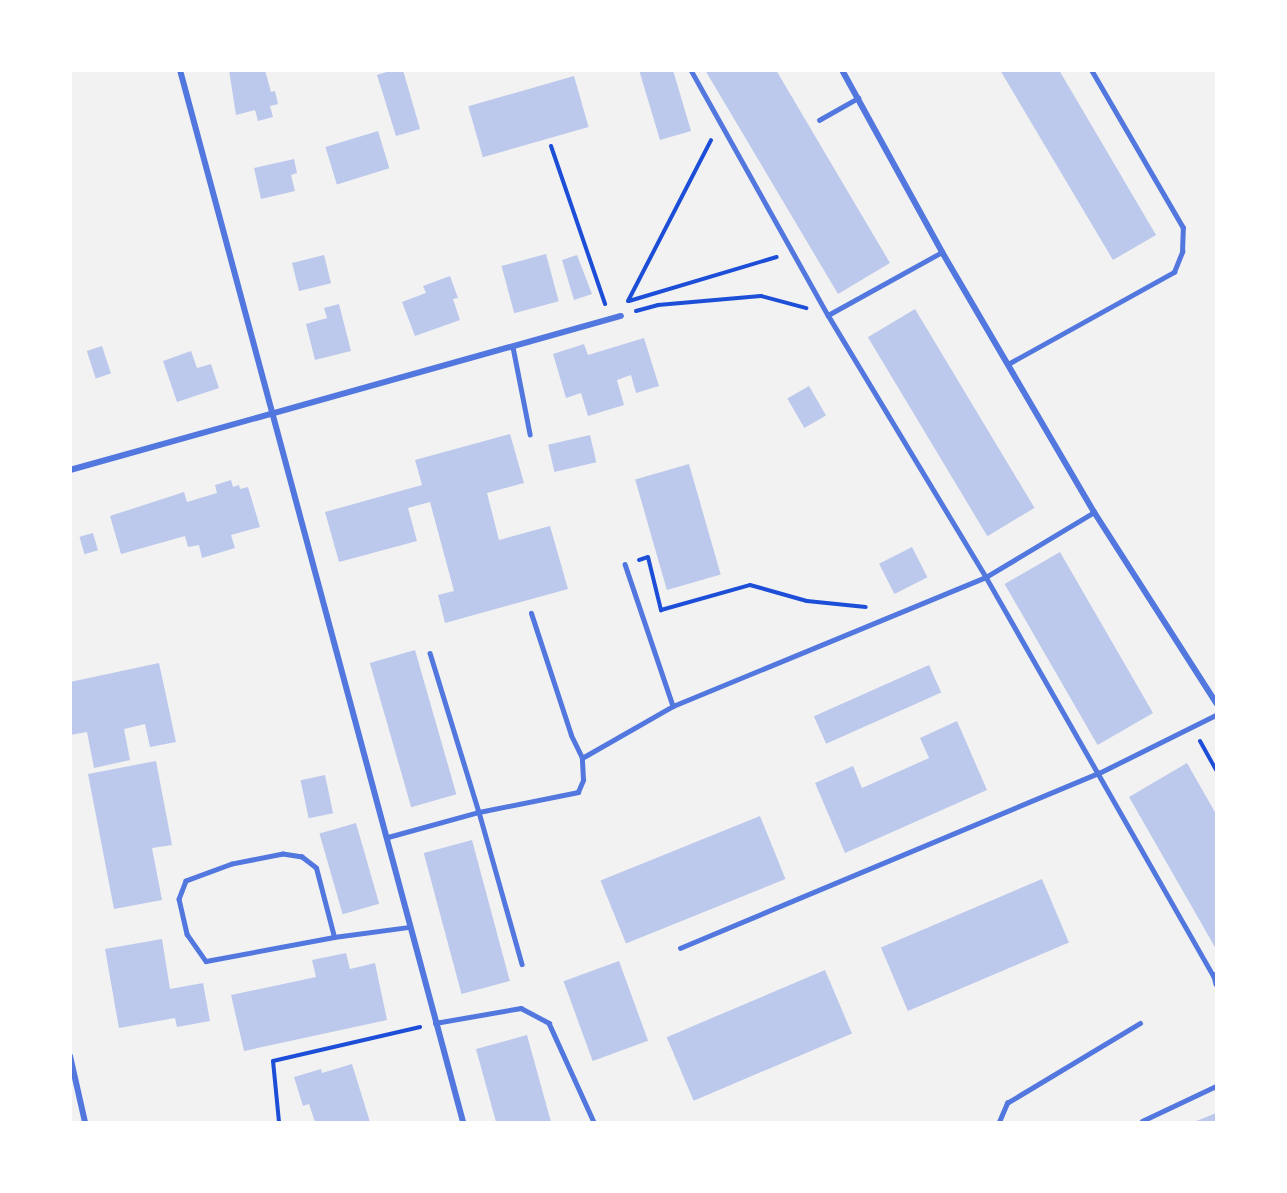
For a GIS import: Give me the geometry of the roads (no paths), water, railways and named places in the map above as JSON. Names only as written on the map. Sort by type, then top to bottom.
[{"type":"street","points":[[180,70],[275,413],[388,837],[409,927],[463,1122]]},
{"type":"street","points":[[842,70],[942,252],[1094,512],[1216,703]]},
{"type":"street","points":[[70,470],[621,316]]},
{"type":"street","points":[[70,1056],[85,1122]]},
{"type":"lane","points":[[691,70],[828,315],[986,576],[1215,975],[1216,984]]},
{"type":"lane","points":[[1008,364],[1174,272],[1182,252],[1183,228],[1091,70]]},
{"type":"lane","points":[[819,120],[858,98]]},
{"type":"lane","points":[[828,315],[942,252]]},
{"type":"lane","points":[[513,346],[530,434]]},
{"type":"lane","points":[[582,758],[674,706],[986,576],[1094,512]]},
{"type":"lane","points":[[625,564],[674,706]]},
{"type":"lane","points":[[388,837],[479,813],[578,792],[583,780],[582,758],[571,735],[531,613]]},
{"type":"lane","points":[[430,653],[522,964]]},
{"type":"lane","points":[[680,948],[1099,773],[1216,715]]},
{"type":"lane","points":[[334,937],[316,868],[302,857],[283,854],[232,864],[186,881],[179,899],[187,934],[206,962],[334,937],[409,927]]},
{"type":"lane","points":[[435,1023],[520,1008],[549,1023],[594,1122]]},
{"type":"lane","points":[[999,1122],[1007,1103],[1140,1023]]},
{"type":"lane","points":[[1142,1121],[1216,1086]]}]
